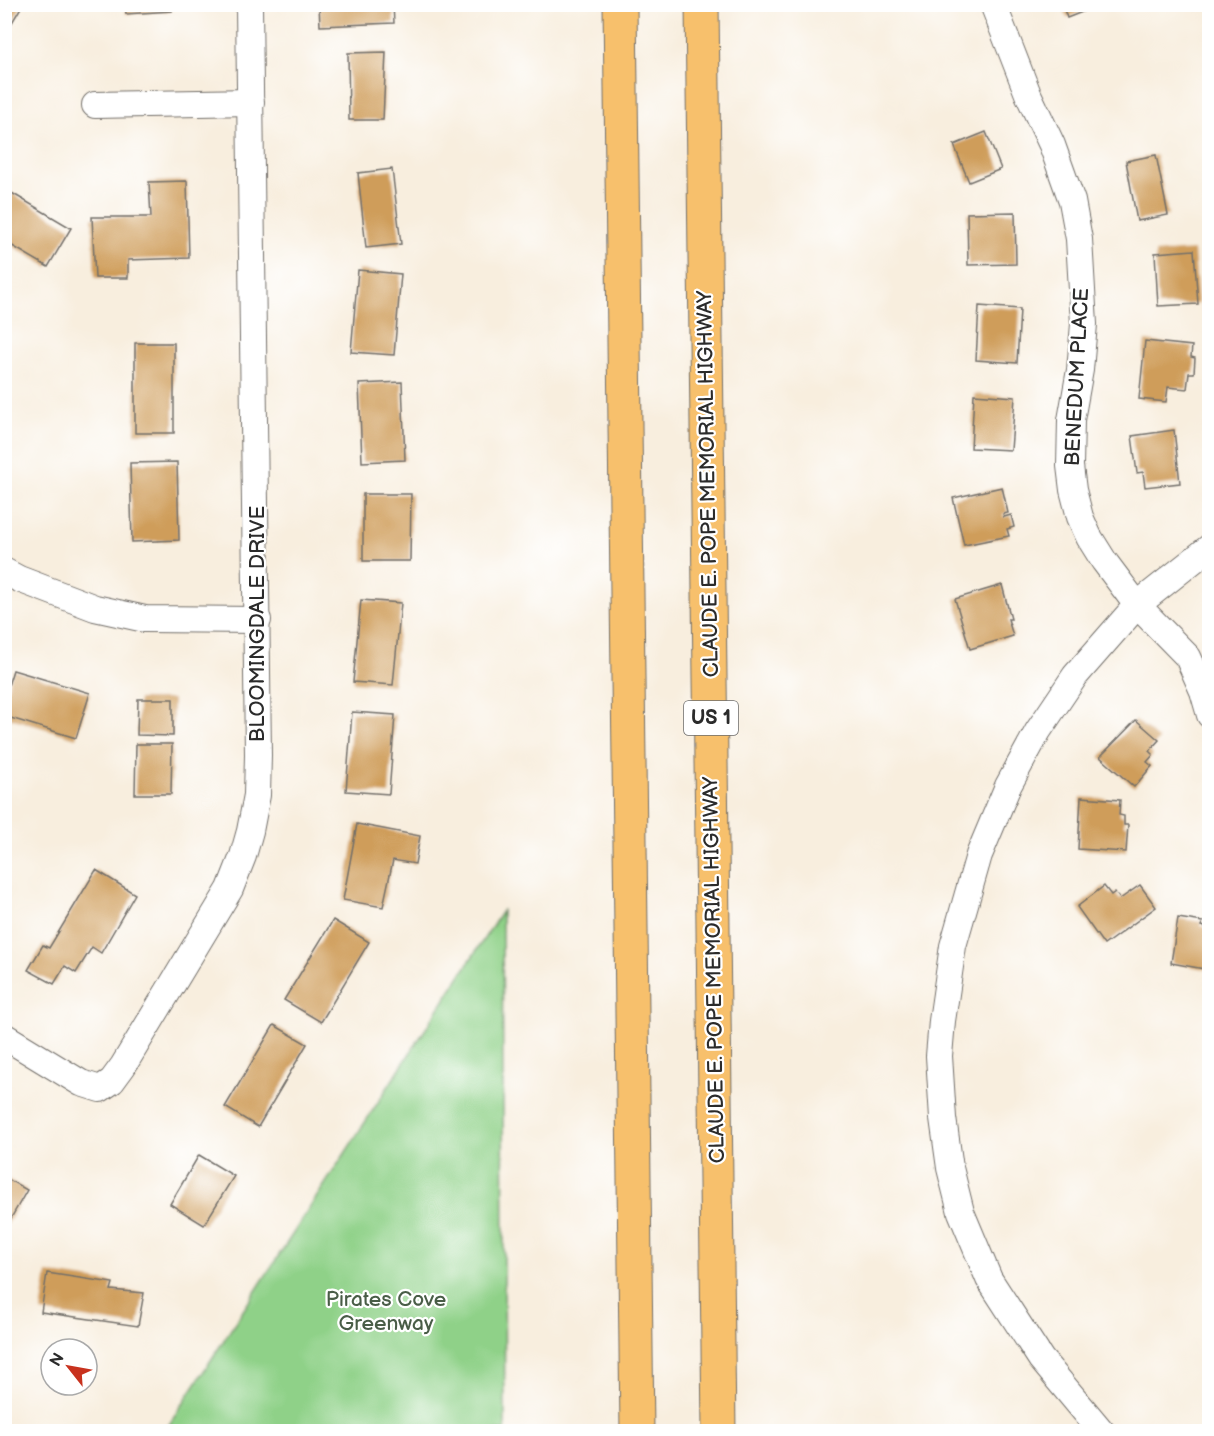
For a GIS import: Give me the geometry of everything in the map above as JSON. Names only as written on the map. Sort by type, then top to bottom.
[{"type":"highway","points":[[620,4],[637,1431]]},
{"type":"highway","name":"CLAUDE E. POPE MEMORIAL HIGHWAY","points":[[702,4],[719,1431]]},
{"type":"street","name":"BLOOMINGDALE DRIVE","points":[[4,1036],[81,1083],[100,1089],[112,1081],[230,889],[243,856],[257,795],[258,620],[249,4]]},
{"type":"street","name":"BENEDUM PLACE","points":[[993,4],[1028,94],[1052,145],[1072,201],[1080,239],[1084,324],[1080,370],[1071,420],[1070,466],[1080,517],[1104,561],[1137,604],[1188,657],[1203,691],[1209,715]]},
{"type":"street","points":[[96,105],[251,102]]},
{"type":"street","points":[[1102,1431],[1041,1359],[989,1279],[961,1212],[950,1168],[943,1118],[939,1056],[952,946],[979,855],[1008,786],[1038,731],[1075,676],[1137,604],[1209,547]]},
{"type":"street","points":[[4,571],[95,608],[145,618],[258,620]]},
{"type":"green space","name":"Pirates Cove Greenway","points":[[502,911],[505,1431],[165,1431]]},
{"type":"building","points":[[4,4],[23,4],[4,36]]},
{"type":"building","points":[[125,4],[172,4],[172,11],[126,14]]},
{"type":"building","points":[[319,4],[393,4],[394,23],[320,26]]},
{"type":"building","points":[[1062,4],[1100,4],[1100,5],[1067,18]]},
{"type":"building","points":[[386,52],[383,120],[349,120],[348,53]]},
{"type":"building","points":[[986,132],[1001,169],[969,182],[954,145]]},
{"type":"building","points":[[1156,155],[1168,215],[1137,221],[1126,161]]},
{"type":"building","points":[[392,169],[401,244],[366,248],[358,173]]},
{"type":"building","points":[[187,181],[189,258],[128,260],[128,278],[95,278],[92,217],[151,217],[149,182]]},
{"type":"building","points":[[10,192],[71,228],[48,267],[4,241],[4,201]]},
{"type":"building","points":[[1015,212],[1016,264],[968,265],[967,213]]},
{"type":"building","points":[[1194,250],[1198,304],[1158,306],[1155,253]]},
{"type":"building","points":[[358,270],[401,274],[394,355],[351,352]]},
{"type":"building","points":[[979,306],[1020,309],[1017,363],[976,360]]},
{"type":"building","points":[[1145,341],[1192,346],[1191,357],[1195,358],[1194,373],[1189,373],[1187,389],[1168,387],[1166,402],[1139,399]]},
{"type":"building","points":[[135,343],[174,343],[174,433],[135,433]]},
{"type":"building","points":[[402,382],[405,460],[362,462],[359,384]]},
{"type":"building","points":[[974,394],[1015,397],[1011,450],[971,448]]},
{"type":"building","points":[[1174,430],[1180,483],[1145,487],[1143,472],[1137,473],[1132,436]]},
{"type":"building","points":[[177,462],[179,540],[132,542],[130,463]]},
{"type":"building","points":[[1002,487],[1008,513],[1003,514],[1004,517],[1011,515],[1014,527],[1007,529],[1009,536],[964,545],[953,498]]},
{"type":"building","points":[[363,494],[411,494],[410,561],[363,561]]},
{"type":"building","points":[[1002,585],[1013,636],[970,649],[955,599]]},
{"type":"building","points":[[361,600],[401,603],[393,685],[353,682]]},
{"type":"building","points":[[13,670],[90,693],[76,738],[4,716],[4,698]]},
{"type":"building","points":[[138,699],[173,699],[173,736],[137,735]]},
{"type":"building","points":[[352,712],[395,715],[389,794],[346,791]]},
{"type":"building","points":[[1136,720],[1159,740],[1149,751],[1153,755],[1147,762],[1152,766],[1134,787],[1100,757]]},
{"type":"building","points":[[136,744],[172,744],[171,794],[135,794]]},
{"type":"building","points":[[1081,797],[1120,800],[1119,815],[1124,816],[1124,825],[1128,825],[1126,852],[1078,849]]},
{"type":"building","points":[[357,824],[420,836],[415,864],[393,860],[383,907],[343,900]]},
{"type":"building","points":[[96,870],[135,894],[101,953],[92,947],[76,973],[65,966],[54,984],[28,970],[43,945],[49,948]]},
{"type":"building","points":[[1140,885],[1156,907],[1104,945],[1077,907],[1104,886],[1111,895],[1115,892],[1120,899]]},
{"type":"building","points":[[1178,918],[1203,922],[1201,926],[1210,928],[1210,970],[1171,963]]},
{"type":"building","points":[[333,920],[369,942],[321,1022],[284,1000]]},
{"type":"building","points":[[274,1025],[307,1044],[258,1127],[225,1107]]},
{"type":"building","points":[[199,1155],[234,1176],[204,1225],[170,1204]]},
{"type":"building","points":[[4,1177],[27,1190],[7,1225],[4,1224]]},
{"type":"building","points":[[47,1273],[113,1283],[111,1290],[144,1293],[138,1326],[41,1312]]}]
